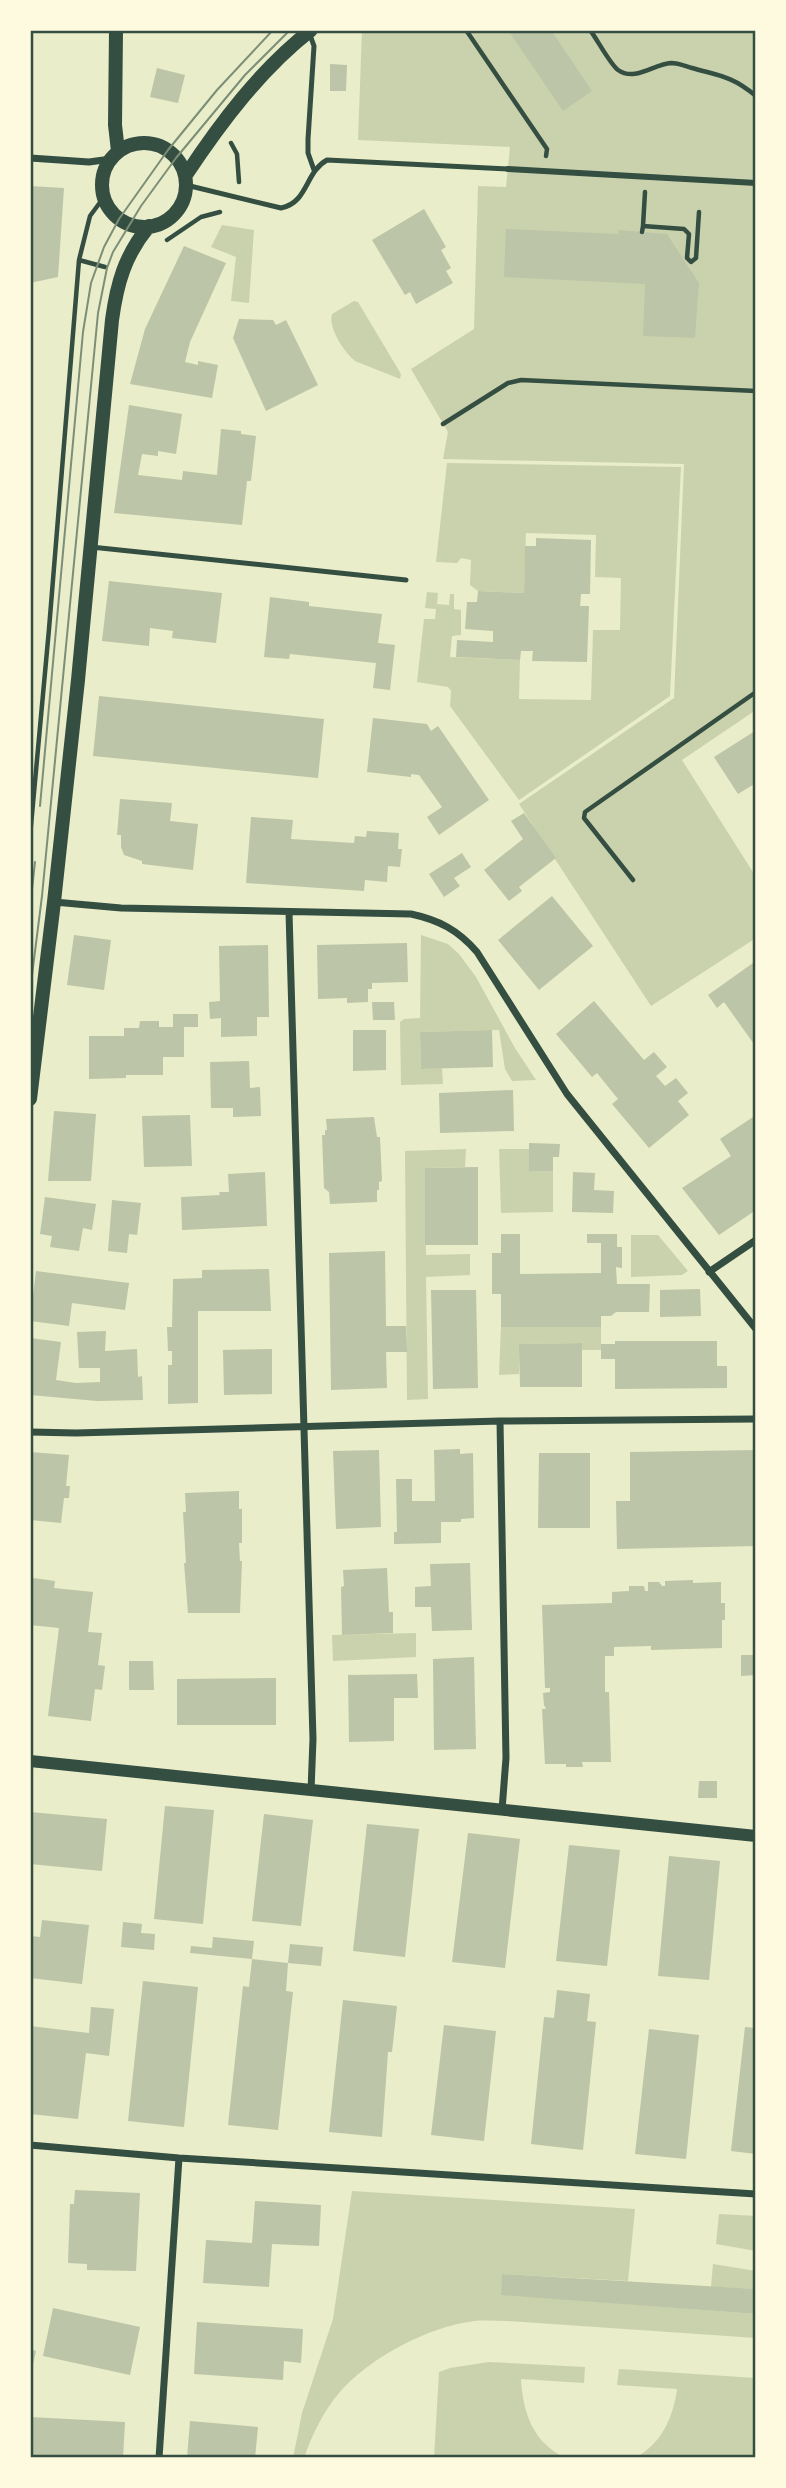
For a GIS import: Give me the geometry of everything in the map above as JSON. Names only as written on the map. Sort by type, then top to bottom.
[{"type":"main road","points":[[115,155],[139,143],[162,146],[173,153],[180,162],[186,180],[185,196],[174,214],[149,226],[133,225],[119,219],[104,197],[103,176],[115,155],[116,30]]},
{"type":"main road","points":[[186,180],[256,82],[279,57],[310,31]]},
{"type":"main road","points":[[30,1099],[54,902],[116,290],[125,261],[149,226]]},
{"type":"street","points":[[30,158],[89,162],[115,155]]},
{"type":"street","points":[[508,169],[756,183]]},
{"type":"street","points":[[54,902],[121,908],[411,914],[428,917],[456,930],[477,951],[567,1094],[756,1329]]},
{"type":"street","points":[[289,912],[313,1739],[312,1791]]},
{"type":"street","points":[[709,1272],[756,1240]]},
{"type":"street","points":[[30,1432],[500,1421],[756,1419]]},
{"type":"street","points":[[500,1421],[506,1758],[502,1810]]},
{"type":"street","points":[[30,1761],[756,1836]]},
{"type":"street","points":[[30,2145],[179,2158],[756,2194]]},
{"type":"street","points":[[159,2458],[179,2158]]},
{"type":"lane","points":[[310,31],[314,46],[308,153],[314,170]]},
{"type":"lane","points":[[186,180],[281,208],[301,197],[314,170],[327,160],[508,169]]},
{"type":"lane","points":[[91,547],[406,580]]},
{"type":"path","points":[[466,30],[547,149],[545,171]]},
{"type":"path","points":[[590,30],[618,70],[631,74],[669,63],[683,65],[724,75],[756,96]]},
{"type":"path","points":[[231,144],[237,154],[239,183]]},
{"type":"path","points":[[30,836],[80,260],[90,216],[104,197]]},
{"type":"path","points":[[644,209],[643,229],[684,229],[689,234],[687,258],[691,262],[696,258],[699,212]]},
{"type":"path","points":[[160,246],[201,217],[228,212]]},
{"type":"path","points":[[443,424],[508,383],[521,380],[756,391]]},
{"type":"path","points":[[633,880],[583,818],[585,812],[756,692]]},
{"type":"green space","points":[[362,30],[756,30],[756,710],[682,760],[756,877],[756,938],[651,1006],[519,804],[674,698],[684,464],[443,459],[448,432],[411,369],[474,329],[478,186],[506,187],[510,147],[358,140]]},
{"type":"green space","points":[[222,225],[254,230],[249,303],[231,301],[236,257],[211,247]]},
{"type":"green space","points":[[354,301],[358,302],[401,374],[400,379],[355,361],[338,339],[332,326],[332,314]]},
{"type":"green space","points":[[447,463],[681,467],[670,696],[519,800],[450,706],[451,691],[448,687],[417,682],[424,619],[435,619],[436,609],[425,608],[427,592],[438,593],[437,604],[449,605],[450,594],[454,594],[454,609],[461,610],[461,635],[452,636],[450,657],[520,660],[519,699],[591,700],[593,630],[620,630],[621,578],[595,577],[596,535],[526,533],[524,593],[478,591],[470,585],[471,560],[461,558],[457,563],[436,562]]},
{"type":"green space","points":[[421,935],[448,944],[459,954],[476,977],[536,1080],[512,1081],[505,1069],[499,1030],[420,1032],[421,1069],[442,1068],[443,1084],[401,1085],[400,1022],[404,1019],[420,1018]]},
{"type":"green space","points":[[466,1149],[465,1167],[425,1168],[426,1255],[470,1254],[470,1275],[426,1277],[428,1399],[407,1400],[405,1151]]},
{"type":"green space","points":[[499,1149],[529,1149],[529,1170],[553,1171],[553,1212],[501,1213]]},
{"type":"green space","points":[[631,1235],[658,1235],[688,1271],[682,1275],[631,1277]]},
{"type":"green space","points":[[501,1327],[601,1327],[601,1350],[582,1350],[582,1343],[520,1344],[519,1374],[499,1375]]},
{"type":"green space","points":[[416,1633],[416,1657],[333,1661],[332,1635]]},
{"type":"green space","points":[[352,2191],[635,2209],[628,2281],[503,2274],[501,2294],[756,2314],[756,2338],[507,2321],[456,2324],[419,2337],[367,2367],[339,2393],[328,2408],[314,2432],[304,2458],[293,2458],[302,2413],[333,2319]]},
{"type":"green space","points":[[719,2214],[756,2216],[756,2251],[716,2244]]},
{"type":"green space","points":[[713,2264],[756,2271],[756,2289],[711,2287]]},
{"type":"green space","points":[[489,2362],[585,2367],[584,2383],[521,2379],[524,2404],[532,2426],[545,2444],[566,2458],[434,2458],[439,2372]]},
{"type":"green space","points":[[619,2369],[756,2378],[756,2458],[635,2458],[652,2445],[665,2429],[673,2410],[677,2389],[617,2385]]},
{"type":"building","points":[[508,30],[551,30],[592,91],[563,111]]},
{"type":"building","points":[[330,64],[347,65],[346,91],[330,91]]},
{"type":"building","points":[[157,68],[185,75],[178,103],[150,97]]},
{"type":"building","points":[[30,186],[64,188],[58,277],[30,283]]},
{"type":"building","points":[[424,209],[446,247],[441,250],[451,268],[446,271],[453,283],[416,304],[410,292],[405,295],[372,240]]},
{"type":"building","points":[[506,229],[618,234],[618,230],[667,234],[699,283],[695,338],[643,336],[645,284],[504,277]]},
{"type":"building","points":[[184,246],[226,263],[190,342],[185,362],[198,365],[198,361],[218,365],[212,398],[130,384],[145,329]]},
{"type":"building","points":[[239,319],[273,320],[276,325],[286,320],[318,385],[266,411],[233,338]]},
{"type":"building","points":[[129,405],[182,414],[176,454],[158,451],[158,456],[142,454],[138,475],[182,480],[183,471],[217,475],[221,429],[256,436],[242,525],[114,513]]},
{"type":"building","points":[[536,538],[591,540],[590,594],[581,594],[580,606],[589,606],[587,662],[532,661],[533,651],[521,651],[520,660],[456,657],[457,640],[493,642],[493,631],[465,629],[467,602],[477,602],[478,591],[524,593],[525,546],[536,546]]},
{"type":"building","points":[[109,581],[222,593],[216,643],[172,638],[173,631],[150,628],[149,646],[102,641]]},
{"type":"building","points":[[270,597],[309,602],[309,606],[382,614],[378,643],[395,645],[390,690],[373,688],[376,663],[290,654],[289,659],[264,657]]},
{"type":"building","points":[[99,696],[324,719],[318,778],[93,756]]},
{"type":"building","points":[[373,718],[427,724],[431,731],[438,726],[489,800],[439,835],[427,817],[442,807],[419,775],[411,774],[411,777],[367,772]]},
{"type":"building","points":[[755,731],[756,783],[738,794],[714,757]]},
{"type":"building","points":[[120,799],[172,803],[170,821],[198,824],[193,870],[142,864],[142,861],[124,855],[121,835],[117,835]]},
{"type":"building","points":[[524,813],[556,858],[519,887],[522,891],[509,901],[484,870],[523,839],[511,821]]},
{"type":"building","points":[[251,817],[293,820],[291,839],[354,843],[355,836],[366,837],[367,831],[399,833],[398,849],[402,849],[400,867],[388,866],[387,882],[365,880],[364,891],[246,883]]},
{"type":"building","points":[[462,853],[471,867],[454,878],[460,886],[444,897],[429,874]]},
{"type":"building","points":[[552,896],[593,946],[539,990],[498,940]]},
{"type":"building","points":[[74,935],[111,940],[104,990],[67,985]]},
{"type":"building","points":[[407,943],[408,982],[372,983],[372,989],[368,989],[368,1002],[347,1003],[347,998],[318,999],[317,945]]},
{"type":"building","points":[[268,945],[269,1017],[257,1017],[257,1036],[221,1037],[221,1018],[210,1019],[209,1002],[220,1001],[219,946]]},
{"type":"building","points":[[753,963],[756,968],[756,1047],[724,1002],[717,1008],[708,995]]},
{"type":"building","points":[[594,1001],[644,1060],[654,1052],[667,1067],[656,1076],[665,1086],[676,1078],[688,1093],[678,1101],[689,1115],[649,1148],[612,1104],[618,1099],[597,1073],[592,1077],[556,1034]]},
{"type":"building","points":[[372,1002],[394,1002],[395,1020],[373,1020]]},
{"type":"building","points":[[173,1014],[198,1014],[198,1027],[184,1027],[184,1057],[163,1057],[163,1075],[89,1079],[89,1036],[124,1036],[124,1028],[139,1028],[140,1021],[159,1021],[159,1027],[173,1027]]},
{"type":"building","points":[[353,1030],[386,1030],[386,1070],[353,1071]]},
{"type":"building","points":[[492,1030],[493,1067],[421,1069],[420,1032]]},
{"type":"building","points":[[249,1061],[250,1088],[260,1087],[261,1116],[233,1117],[233,1108],[211,1108],[210,1062]]},
{"type":"building","points":[[513,1090],[514,1131],[440,1133],[439,1093]]},
{"type":"building","points":[[54,1111],[96,1114],[91,1181],[48,1181]]},
{"type":"building","points":[[190,1115],[192,1166],[144,1167],[142,1116]]},
{"type":"building","points":[[756,1115],[756,1210],[719,1235],[682,1188],[731,1156],[720,1139]]},
{"type":"building","points":[[374,1117],[377,1137],[380,1137],[382,1181],[379,1182],[377,1190],[377,1202],[330,1204],[329,1192],[324,1188],[322,1135],[325,1135],[327,1130],[326,1119]]},
{"type":"building","points":[[529,1143],[560,1144],[559,1157],[553,1157],[553,1171],[529,1171]]},
{"type":"building","points":[[478,1167],[478,1245],[425,1245],[425,1168]]},
{"type":"building","points":[[265,1172],[267,1226],[182,1230],[181,1197],[220,1195],[219,1192],[229,1192],[228,1174]]},
{"type":"building","points":[[573,1172],[595,1173],[594,1190],[614,1191],[613,1213],[572,1212]]},
{"type":"building","points":[[45,1197],[96,1204],[92,1230],[83,1228],[79,1251],[50,1247],[52,1236],[40,1234]]},
{"type":"building","points":[[112,1200],[141,1203],[137,1235],[129,1234],[127,1253],[108,1251]]},
{"type":"building","points":[[501,1234],[520,1234],[520,1274],[601,1273],[601,1243],[587,1243],[587,1234],[617,1234],[617,1247],[622,1247],[622,1268],[616,1267],[617,1284],[650,1284],[649,1312],[616,1312],[611,1316],[601,1316],[601,1327],[501,1327],[501,1294],[492,1294],[492,1253],[501,1253]]},
{"type":"building","points":[[385,1251],[386,1326],[406,1326],[407,1352],[386,1352],[387,1388],[331,1390],[329,1253]]},
{"type":"building","points":[[269,1269],[271,1311],[198,1311],[198,1403],[168,1404],[168,1365],[172,1365],[172,1351],[168,1351],[167,1327],[172,1327],[173,1279],[202,1278],[202,1270]]},
{"type":"building","points":[[36,1271],[129,1283],[125,1310],[72,1303],[69,1326],[30,1321]]},
{"type":"building","points":[[700,1289],[701,1316],[660,1317],[660,1290]]},
{"type":"building","points":[[431,1290],[476,1290],[478,1388],[433,1389]]},
{"type":"building","points":[[106,1331],[105,1351],[137,1349],[138,1377],[142,1376],[143,1400],[97,1401],[30,1395],[30,1338],[61,1342],[56,1380],[100,1382],[100,1368],[79,1368],[77,1332]]},
{"type":"building","points":[[615,1341],[717,1341],[717,1366],[727,1366],[727,1388],[615,1389],[615,1359],[601,1359],[601,1344],[615,1344]]},
{"type":"building","points":[[582,1343],[582,1387],[520,1387],[519,1344]]},
{"type":"building","points":[[272,1349],[272,1394],[224,1395],[223,1350]]},
{"type":"building","points":[[460,1449],[460,1454],[473,1453],[474,1518],[461,1519],[461,1522],[441,1522],[441,1543],[394,1544],[394,1532],[397,1532],[396,1479],[412,1479],[412,1501],[435,1501],[434,1450]]},
{"type":"building","points":[[379,1450],[381,1527],[336,1529],[333,1451]]},
{"type":"building","points":[[756,1450],[756,1546],[617,1549],[616,1501],[630,1501],[630,1452]]},
{"type":"building","points":[[30,1452],[69,1455],[66,1486],[70,1486],[69,1498],[64,1498],[61,1523],[30,1520]]},
{"type":"building","points":[[539,1453],[590,1453],[590,1528],[538,1528]]},
{"type":"building","points":[[239,1491],[239,1509],[242,1509],[242,1543],[239,1543],[242,1561],[240,1613],[188,1613],[184,1563],[185,1493]]},
{"type":"building","points":[[470,1563],[472,1630],[432,1631],[431,1607],[415,1607],[415,1587],[431,1586],[430,1564]]},
{"type":"building","points":[[387,1568],[393,1633],[342,1635],[343,1570]]},
{"type":"building","points":[[33,1578],[55,1581],[54,1588],[93,1592],[88,1632],[102,1633],[98,1665],[105,1666],[102,1690],[95,1689],[91,1721],[48,1716],[59,1628],[30,1625],[30,1585],[33,1585]]},
{"type":"building","points":[[693,1580],[693,1583],[721,1582],[721,1603],[725,1603],[722,1648],[651,1650],[651,1646],[614,1647],[614,1656],[605,1656],[611,1762],[582,1762],[583,1767],[545,1764],[542,1709],[546,1709],[543,1693],[550,1692],[550,1688],[545,1688],[542,1605],[612,1603],[612,1592],[629,1591],[629,1586],[644,1586],[645,1591],[648,1591],[648,1582],[659,1582],[665,1586],[665,1581]]},
{"type":"building","points":[[741,1655],[756,1655],[756,1675],[741,1676]]},
{"type":"building","points":[[474,1657],[476,1749],[434,1750],[433,1659]]},
{"type":"building","points":[[129,1661],[153,1661],[154,1690],[129,1690]]},
{"type":"building","points":[[417,1674],[418,1698],[394,1698],[394,1741],[349,1742],[348,1675]]},
{"type":"building","points":[[276,1678],[276,1725],[177,1725],[177,1679]]},
{"type":"building","points":[[699,1781],[717,1781],[717,1798],[698,1798]]},
{"type":"building","points":[[165,1806],[214,1810],[203,1924],[154,1919]]},
{"type":"building","points":[[30,1812],[107,1819],[102,1871],[30,1864]]},
{"type":"building","points":[[264,1814],[313,1820],[301,1926],[252,1921]]},
{"type":"building","points":[[367,1824],[419,1829],[405,1957],[353,1951]]},
{"type":"building","points":[[468,1833],[520,1839],[505,1968],[452,1962]]},
{"type":"building","points":[[569,1845],[620,1850],[607,1966],[556,1961]]},
{"type":"building","points":[[669,1856],[720,1861],[709,1980],[658,1976]]},
{"type":"building","points":[[42,1920],[89,1925],[82,1984],[30,1978],[30,1936],[40,1937]]},
{"type":"building","points":[[123,1922],[142,1924],[141,1933],[155,1934],[154,1950],[121,1947]]},
{"type":"building","points":[[213,1937],[254,1941],[252,1959],[190,1953],[191,1946],[212,1948]]},
{"type":"building","points":[[290,1944],[323,1947],[321,1966],[288,1963]]},
{"type":"building","points":[[252,1959],[288,1963],[286,1991],[293,1992],[278,2130],[228,2125],[243,1986],[249,1987]]},
{"type":"building","points":[[143,1981],[198,1987],[184,2127],[128,2121]]},
{"type":"building","points":[[557,1990],[590,1994],[587,2021],[596,2022],[583,2150],[531,2144],[544,2017],[554,2018]]},
{"type":"building","points":[[343,2000],[397,2006],[392,2052],[388,2052],[382,2137],[329,2132]]},
{"type":"building","points":[[91,2007],[114,2009],[109,2056],[86,2053],[78,2119],[30,2114],[30,2026],[89,2033]]},
{"type":"building","points":[[444,2025],[496,2031],[484,2141],[431,2135]]},
{"type":"building","points":[[745,2027],[756,2028],[756,2154],[731,2151]]},
{"type":"building","points":[[649,2029],[699,2035],[686,2159],[635,2154]]},
{"type":"building","points":[[75,2190],[140,2193],[136,2271],[87,2270],[87,2264],[68,2263],[70,2204],[74,2204]]},
{"type":"building","points":[[255,2201],[321,2205],[319,2246],[272,2244],[269,2287],[203,2283],[206,2240],[252,2243]]},
{"type":"building","points":[[502,2274],[756,2289],[756,2314],[501,2295]]},
{"type":"building","points":[[53,2308],[140,2327],[130,2375],[43,2356]]},
{"type":"building","points":[[197,2322],[303,2329],[301,2363],[284,2361],[283,2380],[194,2374]]},
{"type":"building","points":[[30,2349],[36,2351],[31,2373],[30,2373]]},
{"type":"building","points":[[30,2417],[125,2422],[123,2458],[30,2458]]},
{"type":"building","points":[[190,2421],[258,2427],[255,2458],[187,2458]]},
{"type":"tram line","points":[[40,806],[83,332],[91,283],[104,247],[119,219],[168,150],[217,90],[273,30]]},
{"type":"tram line","points":[[30,991],[42,896],[98,313],[107,268],[113,252],[141,206],[176,158],[245,75],[290,30]]},
{"type":"tram line","points":[[30,908],[35,862]]}]
